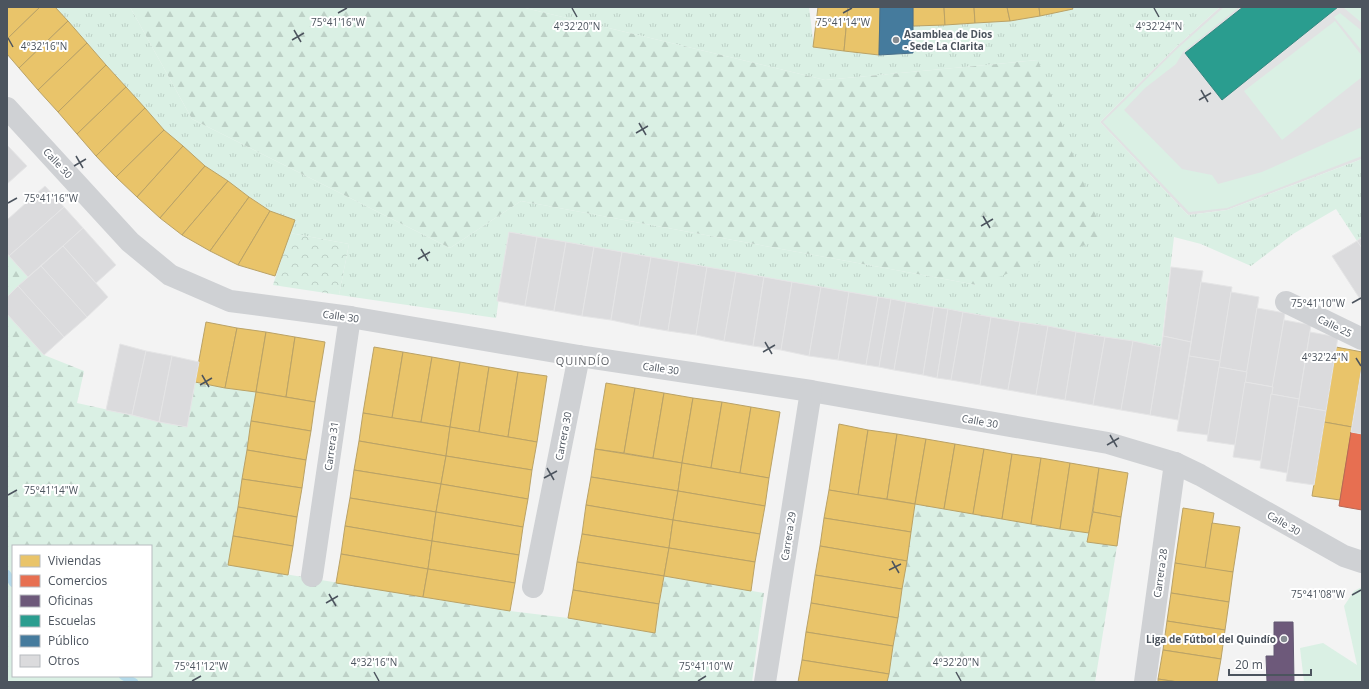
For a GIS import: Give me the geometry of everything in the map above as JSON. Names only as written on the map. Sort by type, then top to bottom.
[{"type":"street","name":"Calle 30","points":[[7,108],[130,242],[170,275],[230,301],[350,317],[579,356],[811,391],[1108,443],[1175,463],[1200,475],[1344,556],[1362,562]]},
{"type":"street","name":"Calle 25","points":[[1286,302],[1362,340]]},
{"type":"street","name":"Carrera 31","points":[[312,576],[350,317]]},
{"type":"street","name":"Carrera 30","points":[[533,587],[579,356]]},
{"type":"street","name":"Carrera 29","points":[[765,682],[811,391]]},
{"type":"street","name":"Carrera 28","points":[[1145,682],[1175,463]]},
{"type":"shaded area","points":[[1220,7],[1362,7],[1362,159],[1227,210],[1188,215],[1100,122],[1176,47]]},
{"type":"green space","points":[[55,7],[130,7],[192,119],[450,248],[521,201],[977,285],[1038,60],[825,80],[521,7],[809,7],[814,47],[879,55],[913,53],[913,26],[1010,21],[1080,7],[1220,7],[1176,47],[1100,122],[1188,215],[1227,210],[1362,159],[1362,237],[1357,241],[1336,209],[1293,234],[1251,266],[1201,244],[1174,237],[1161,347],[509,232],[496,318],[339,295],[349,244],[290,233],[270,211],[205,166],[164,130]]},
{"type":"green space","points":[[130,7],[521,7],[825,80],[1038,60],[1104,238],[977,285],[521,201],[450,248],[192,119]]},
{"type":"green space","points":[[1224,7],[1239,7],[1183,52],[1176,64],[1145,88],[1124,110],[1182,169],[1212,175],[1218,184],[1262,172],[1362,127],[1362,156],[1227,208],[1189,212],[1103,122],[1177,49]]},
{"type":"green space","points":[[1362,7],[1362,23],[1344,8]]},
{"type":"green space","points":[[1340,13],[1362,31],[1362,51],[1334,17]]},
{"type":"green space","points":[[1335,21],[1362,56],[1362,77],[1282,140],[1244,91]]},
{"type":"green space","points":[[290,233],[349,244],[339,295],[273,285]]},
{"type":"green space","points":[[7,254],[28,277],[7,297]]},
{"type":"green space","points":[[7,314],[44,355],[84,371],[77,403],[186,427],[195,382],[256,392],[229,565],[655,633],[664,576],[764,593],[752,682],[7,682]]},
{"type":"green space","points":[[915,504],[1089,533],[1117,546],[1095,682],[887,682]]},
{"type":"green space","points":[[1362,587],[1362,682],[1304,682],[1300,648],[1323,643],[1357,665],[1344,606],[1354,591]]},
{"type":"building: Viviendas","points":[[7,7],[40,7],[7,39]]},
{"type":"building: Viviendas","points":[[40,7],[55,7],[68,21],[19,68],[7,54],[7,39]]},
{"type":"building: Viviendas","points":[[818,7],[848,7],[844,51],[813,47]]},
{"type":"building: Viviendas","points":[[848,7],[880,7],[879,55],[844,51]]},
{"type":"building: Viviendas","points":[[913,7],[944,7],[945,25],[913,26]]},
{"type":"building: Viviendas","points":[[944,7],[974,7],[975,23],[945,25]]},
{"type":"building: Viviendas","points":[[974,7],[1007,7],[1010,21],[975,23]]},
{"type":"building: Viviendas","points":[[1007,7],[1039,7],[1040,16],[1010,21]]},
{"type":"building: Viviendas","points":[[1039,7],[1072,7],[1073,9],[1040,16]]},
{"type":"building: Viviendas","points":[[68,21],[87,43],[38,90],[19,68]]},
{"type":"building: Viviendas","points":[[87,43],[106,65],[58,112],[38,90]]},
{"type":"building: Viviendas","points":[[106,65],[126,87],[77,134],[58,112]]},
{"type":"building: Viviendas","points":[[126,87],[145,108],[96,156],[77,134]]},
{"type":"building: Viviendas","points":[[145,108],[164,130],[116,177],[96,156]]},
{"type":"building: Viviendas","points":[[164,130],[183,146],[137,197],[116,177]]},
{"type":"building: Viviendas","points":[[183,146],[205,166],[160,218],[137,197]]},
{"type":"building: Viviendas","points":[[205,166],[228,181],[182,235],[160,218]]},
{"type":"building: Viviendas","points":[[228,181],[249,197],[210,251],[182,235]]},
{"type":"building: Viviendas","points":[[249,197],[270,211],[238,265],[210,251]]},
{"type":"building: Viviendas","points":[[270,211],[295,220],[275,276],[238,265]]},
{"type":"building: Viviendas","points":[[206,322],[237,328],[225,388],[195,382]]},
{"type":"building: Viviendas","points":[[237,328],[266,332],[256,392],[225,388]]},
{"type":"building: Viviendas","points":[[266,332],[295,337],[286,397],[256,392]]},
{"type":"building: Viviendas","points":[[295,337],[325,342],[315,402],[286,397]]},
{"type":"building: Viviendas","points":[[374,347],[403,352],[392,418],[363,413]]},
{"type":"building: Viviendas","points":[[1336,347],[1362,352],[1362,366],[1352,427],[1324,422]]},
{"type":"building: Viviendas","points":[[403,352],[432,357],[421,422],[392,418]]},
{"type":"building: Viviendas","points":[[432,357],[460,362],[450,427],[421,422]]},
{"type":"building: Viviendas","points":[[460,362],[489,367],[479,432],[450,427]]},
{"type":"building: Viviendas","points":[[489,367],[518,372],[508,437],[479,432]]},
{"type":"building: Viviendas","points":[[518,372],[547,376],[537,442],[508,437]]},
{"type":"building: Viviendas","points":[[606,383],[635,388],[624,453],[595,449]]},
{"type":"building: Viviendas","points":[[635,388],[664,393],[653,458],[624,453]]},
{"type":"building: Viviendas","points":[[256,392],[315,402],[311,431],[251,421]]},
{"type":"building: Viviendas","points":[[664,393],[693,398],[682,463],[653,458]]},
{"type":"building: Viviendas","points":[[693,398],[722,402],[711,468],[682,463]]},
{"type":"building: Viviendas","points":[[722,402],[751,407],[740,473],[711,468]]},
{"type":"building: Viviendas","points":[[751,407],[780,412],[769,478],[740,473]]},
{"type":"building: Viviendas","points":[[363,413],[450,427],[446,456],[359,441]]},
{"type":"building: Viviendas","points":[[251,421],[311,431],[306,460],[247,450]]},
{"type":"building: Viviendas","points":[[1324,422],[1352,427],[1340,500],[1312,496]]},
{"type":"building: Viviendas","points":[[839,424],[868,430],[858,495],[829,490]]},
{"type":"building: Viviendas","points":[[450,427],[537,442],[532,470],[446,456]]},
{"type":"building: Viviendas","points":[[868,430],[897,434],[887,499],[858,495]]},
{"type":"building: Viviendas","points":[[897,434],[926,439],[915,504],[887,499]]},
{"type":"building: Viviendas","points":[[926,439],[955,444],[944,509],[915,504]]},
{"type":"building: Viviendas","points":[[359,441],[446,456],[441,484],[354,470]]},
{"type":"building: Viviendas","points":[[955,444],[984,449],[973,514],[944,509]]},
{"type":"building: Viviendas","points":[[595,449],[682,463],[678,491],[591,477]]},
{"type":"building: Viviendas","points":[[984,449],[1012,454],[1002,519],[973,514]]},
{"type":"building: Viviendas","points":[[247,450],[306,460],[302,488],[242,479]]},
{"type":"building: Viviendas","points":[[1012,454],[1041,458],[1031,524],[1002,519]]},
{"type":"building: Viviendas","points":[[446,456],[532,470],[528,499],[441,484]]},
{"type":"building: Viviendas","points":[[1041,458],[1070,463],[1060,529],[1031,524]]},
{"type":"building: Viviendas","points":[[682,463],[769,478],[765,506],[678,491]]},
{"type":"building: Viviendas","points":[[1070,463],[1099,468],[1089,533],[1060,529]]},
{"type":"building: Viviendas","points":[[1099,468],[1128,473],[1121,517],[1093,512]]},
{"type":"building: Viviendas","points":[[354,470],[441,484],[436,512],[350,498]]},
{"type":"building: Viviendas","points":[[591,477],[678,491],[673,520],[586,505]]},
{"type":"building: Viviendas","points":[[242,479],[302,488],[297,517],[238,507]]},
{"type":"building: Viviendas","points":[[441,484],[528,499],[523,527],[436,512]]},
{"type":"building: Viviendas","points":[[829,490],[915,504],[911,532],[824,518]]},
{"type":"building: Viviendas","points":[[678,491],[765,506],[760,534],[673,520]]},
{"type":"building: Viviendas","points":[[350,498],[436,512],[432,541],[345,526]]},
{"type":"building: Viviendas","points":[[586,505],[673,520],[669,548],[582,534]]},
{"type":"building: Viviendas","points":[[238,507],[297,517],[293,546],[233,536]]},
{"type":"building: Viviendas","points":[[1183,508],[1214,513],[1205,569],[1175,563]]},
{"type":"building: Viviendas","points":[[436,512],[523,527],[519,555],[432,541]]},
{"type":"building: Viviendas","points":[[1093,512],[1121,517],[1117,546],[1087,542]]},
{"type":"building: Viviendas","points":[[824,518],[911,532],[907,561],[820,546]]},
{"type":"building: Viviendas","points":[[673,520],[760,534],[755,562],[669,548]]},
{"type":"building: Viviendas","points":[[1212,523],[1240,527],[1233,572],[1205,569]]},
{"type":"building: Viviendas","points":[[345,526],[432,541],[428,569],[341,554]]},
{"type":"building: Viviendas","points":[[582,534],[669,548],[664,576],[577,562]]},
{"type":"building: Viviendas","points":[[233,536],[293,546],[288,575],[228,565]]},
{"type":"building: Viviendas","points":[[432,541],[519,555],[515,583],[428,569]]},
{"type":"building: Viviendas","points":[[820,546],[907,561],[902,589],[815,575]]},
{"type":"building: Viviendas","points":[[669,548],[755,562],[751,591],[664,576]]},
{"type":"building: Viviendas","points":[[341,554],[428,569],[423,597],[336,583]]},
{"type":"building: Viviendas","points":[[577,562],[664,576],[659,604],[573,590]]},
{"type":"building: Viviendas","points":[[1175,563],[1233,572],[1229,602],[1171,593]]},
{"type":"building: Viviendas","points":[[428,569],[515,583],[510,611],[423,597]]},
{"type":"building: Viviendas","points":[[815,575],[902,589],[898,618],[811,603]]},
{"type":"building: Viviendas","points":[[573,590],[659,604],[655,633],[568,618]]},
{"type":"building: Viviendas","points":[[1171,593],[1229,602],[1225,630],[1167,621]]},
{"type":"building: Viviendas","points":[[811,603],[898,618],[893,646],[806,632]]},
{"type":"building: Viviendas","points":[[1167,621],[1225,630],[1221,659],[1163,650]]},
{"type":"building: Viviendas","points":[[806,632],[893,646],[889,674],[802,660]]},
{"type":"building: Viviendas","points":[[1163,650],[1221,659],[1217,682],[1178,682],[1158,679]]},
{"type":"building: Viviendas","points":[[802,660],[889,674],[887,682],[798,682]]},
{"type":"building: Viviendas","points":[[1158,679],[1178,682],[1158,682]]},
{"type":"building: Comercios","points":[[1351,432],[1362,434],[1362,510],[1339,506]]},
{"type":"building: Oficinas","name":"Liga de Fútbol del Quindío","points":[[1274,622],[1293,622],[1294,682],[1267,682],[1266,656],[1274,656]]},
{"type":"building: Escuelas","points":[[1243,7],[1338,7],[1222,100],[1185,53]]},
{"type":"building: Público","name":"Asamblea de Dios - Sede La Clarita","points":[[880,7],[913,7],[913,53],[879,55]]},
{"type":"building: Otros","points":[[7,145],[27,166],[7,184]]},
{"type":"building: Otros","points":[[45,186],[64,207],[9,256],[7,253],[7,220]]},
{"type":"building: Otros","points":[[64,207],[83,228],[28,277],[9,256]]},
{"type":"building: Otros","points":[[83,228],[116,265],[96,283],[63,246]]},
{"type":"building: Otros","points":[[509,232],[537,237],[525,306],[497,301]]},
{"type":"building: Otros","points":[[537,237],[566,242],[554,311],[525,306]]},
{"type":"building: Otros","points":[[1362,237],[1362,248],[1357,241]]},
{"type":"building: Otros","points":[[1357,241],[1362,248],[1362,302],[1332,256]]},
{"type":"building: Otros","points":[[566,242],[594,247],[582,316],[554,311]]},
{"type":"building: Otros","points":[[63,246],[108,297],[87,317],[41,266]]},
{"type":"building: Otros","points":[[594,247],[622,252],[611,320],[582,316]]},
{"type":"building: Otros","points":[[622,252],[651,257],[639,326],[611,320]]},
{"type":"building: Otros","points":[[651,257],[679,262],[668,331],[639,326]]},
{"type":"building: Otros","points":[[679,262],[707,267],[696,335],[668,331]]},
{"type":"building: Otros","points":[[41,266],[87,317],[64,337],[18,286]]},
{"type":"building: Otros","points":[[707,267],[736,272],[724,341],[696,335]]},
{"type":"building: Otros","points":[[1171,267],[1203,271],[1191,342],[1163,336]]},
{"type":"building: Otros","points":[[736,272],[764,277],[753,346],[724,341]]},
{"type":"building: Otros","points":[[764,277],[792,282],[781,350],[753,346]]},
{"type":"building: Otros","points":[[792,282],[821,287],[809,356],[781,350]]},
{"type":"building: Otros","points":[[1201,282],[1232,287],[1220,361],[1189,356]]},
{"type":"building: Otros","points":[[18,286],[64,337],[44,355],[7,314],[7,297]]},
{"type":"building: Otros","points":[[821,287],[849,292],[838,360],[809,356]]},
{"type":"building: Otros","points":[[849,292],[878,297],[866,365],[838,360]]},
{"type":"building: Otros","points":[[1231,292],[1259,297],[1247,372],[1219,367]]},
{"type":"building: Otros","points":[[878,297],[891,299],[879,367],[866,365]]},
{"type":"building: Otros","points":[[891,299],[906,302],[894,370],[879,367]]},
{"type":"building: Otros","points":[[906,302],[934,307],[923,375],[894,370]]},
{"type":"building: Otros","points":[[934,307],[948,309],[937,378],[923,375]]},
{"type":"building: Otros","points":[[1257,308],[1285,313],[1273,387],[1245,382]]},
{"type":"building: Otros","points":[[948,309],[963,312],[951,380],[937,378]]},
{"type":"building: Otros","points":[[963,312],[991,317],[980,385],[951,380]]},
{"type":"building: Otros","points":[[991,317],[1020,322],[1008,390],[980,385]]},
{"type":"building: Otros","points":[[1284,320],[1311,325],[1299,399],[1271,394]]},
{"type":"building: Otros","points":[[1020,322],[1048,326],[1036,395],[1008,390]]},
{"type":"building: Otros","points":[[1048,326],[1076,332],[1065,400],[1036,395]]},
{"type":"building: Otros","points":[[1076,332],[1105,337],[1093,405],[1065,400]]},
{"type":"building: Otros","points":[[1310,332],[1338,337],[1326,411],[1298,406]]},
{"type":"building: Otros","points":[[1163,336],[1191,342],[1178,420],[1150,415]]},
{"type":"building: Otros","points":[[1105,337],[1133,341],[1121,410],[1093,405]]},
{"type":"building: Otros","points":[[1133,341],[1161,347],[1150,415],[1121,410]]},
{"type":"building: Otros","points":[[120,344],[146,351],[132,415],[106,410]]},
{"type":"building: Otros","points":[[146,351],[172,356],[159,422],[132,415]]},
{"type":"building: Otros","points":[[172,356],[199,362],[187,427],[159,422]]},
{"type":"building: Otros","points":[[1189,356],[1220,361],[1208,435],[1177,431]]},
{"type":"building: Otros","points":[[1362,366],[1362,434],[1351,432]]},
{"type":"building: Otros","points":[[1219,367],[1247,372],[1235,445],[1207,441]]},
{"type":"building: Otros","points":[[1245,382],[1273,387],[1261,461],[1233,457]]},
{"type":"building: Otros","points":[[1271,394],[1299,399],[1287,473],[1260,468]]},
{"type":"building: Otros","points":[[1298,406],[1326,411],[1314,485],[1286,481]]},
{"type":"waterway","points":[[7,574],[12,582]]},
{"type":"waterway","points":[[125,677],[134,682]]},
{"type":"place","name":"Asamblea de Dios - Sede La Clarita","points":[[896,40]]},
{"type":"place","name":"Liga de Fútbol del Quindío","points":[[1284,639]]},
{"type":"district","name":"QUINDÍO","points":[[583,361]]}]
